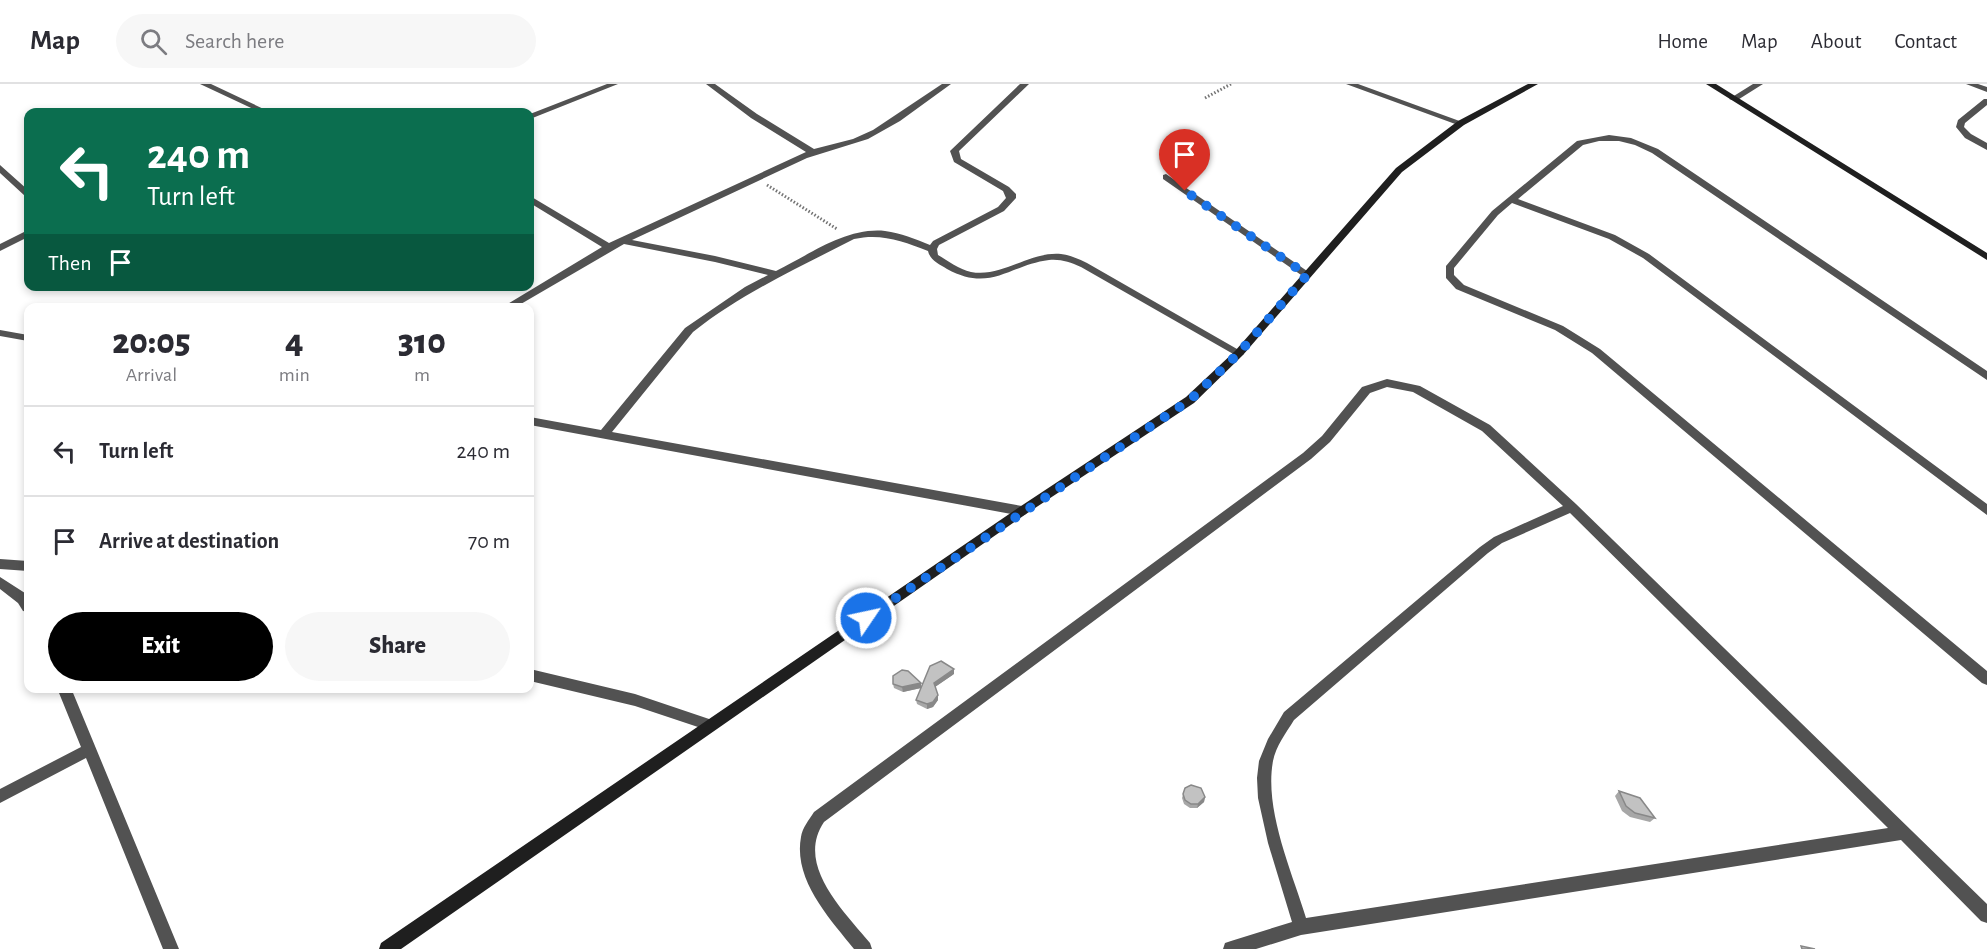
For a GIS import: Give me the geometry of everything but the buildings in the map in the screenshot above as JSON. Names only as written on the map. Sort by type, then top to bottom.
[{"type":"street","points":[[204,84],[257,108]]},
{"type":"street","points":[[534,115],[614,84]]},
{"type":"street","points":[[711,84],[754,116],[811,151]]},
{"type":"street","points":[[515,303],[623,240],[757,179],[811,151],[865,137],[947,84]]},
{"type":"street","points":[[1025,84],[954,151],[957,160],[1006,189],[1011,194],[1011,198],[1001,209],[936,243],[932,249],[934,256],[957,270],[983,276],[1004,272],[1040,259],[1064,257],[1239,353]]},
{"type":"street","points":[[1350,84],[1461,123]]},
{"type":"street","points":[[387,949],[1022,511],[1190,400],[1239,353],[1399,170],[1461,123],[1534,84]]},
{"type":"street","points":[[1710,84],[1987,257]]},
{"type":"street","points":[[1733,99],[1759,84]]},
{"type":"street","points":[[1970,84],[1987,90]]},
{"type":"street","points":[[1987,101],[1961,122],[1960,127],[1968,136],[1987,147]]},
{"type":"street","points":[[1987,376],[1655,151],[1638,142],[1595,138],[1580,143],[1495,213],[1449,268],[1449,276],[1469,292],[1559,328],[1596,351],[1987,679]]},
{"type":"street","points":[[0,168],[24,190]]},
{"type":"street","points":[[1166,177],[1307,275]]},
{"type":"street","points":[[1512,200],[1612,237],[1646,256],[1987,510]]},
{"type":"street","points":[[534,201],[609,248]]},
{"type":"street","points":[[603,435],[689,330],[721,306],[851,237],[891,233],[932,249]]},
{"type":"street","points":[[0,248],[24,235]]},
{"type":"street","points":[[623,240],[715,258],[778,275]]},
{"type":"street","points":[[0,333],[24,337]]},
{"type":"street","points":[[864,949],[822,895],[811,872],[808,836],[819,818],[1307,456],[1326,439],[1366,390],[1387,383],[1408,386],[1478,423],[1492,433],[1572,507],[1987,915]]},
{"type":"street","points":[[534,422],[1022,511]]},
{"type":"street","points":[[1301,927],[1264,798],[1265,762],[1278,733],[1289,716],[1484,550],[1498,540],[1572,507]]},
{"type":"street","points":[[0,564],[24,566]]},
{"type":"street","points":[[0,582],[24,600]]},
{"type":"street","points":[[534,676],[635,700],[710,725]]},
{"type":"street","points":[[66,693],[171,949]]},
{"type":"street","points":[[0,796],[90,749]]},
{"type":"street","points":[[1231,949],[1301,927],[1903,833]]},
{"type":"path","points":[[1204,98],[1231,84]]},
{"type":"path","points":[[757,179],[851,237]]},
{"type":"route","points":[[866,618],[1190,400],[1239,353],[1307,275],[1185,191]]}]
